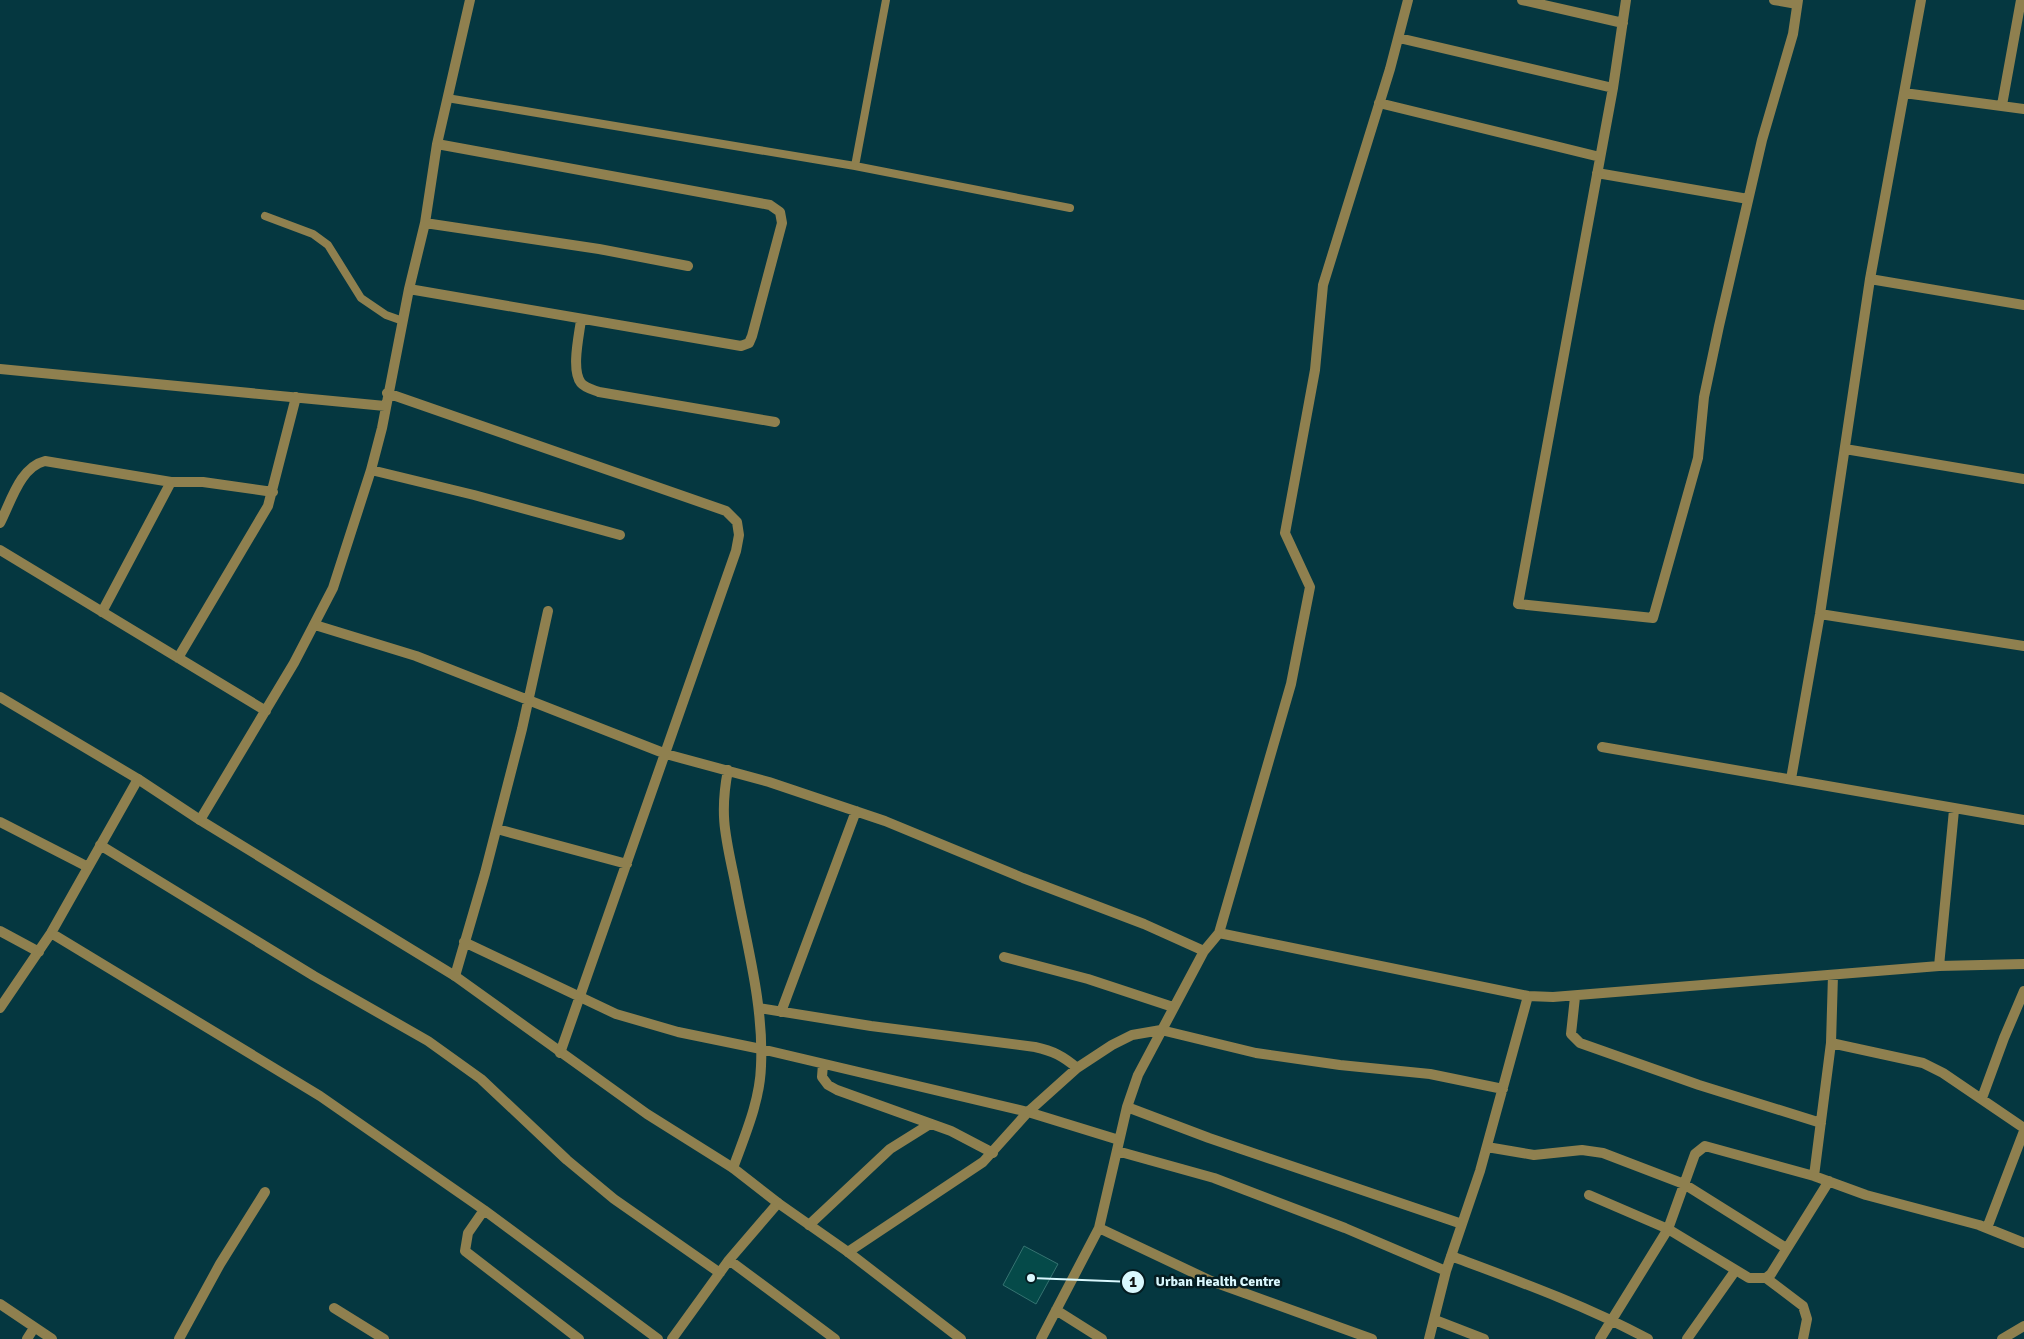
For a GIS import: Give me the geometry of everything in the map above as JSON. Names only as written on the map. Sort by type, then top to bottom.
[{"type":"street","points":[[200,820],[266,711],[315,625],[333,588],[371,470],[409,289],[425,223],[437,144],[470,0]]},
{"type":"street","points":[[1041,1339],[1099,1228],[1127,1107],[1138,1075],[1204,951],[1219,933],[1291,684],[1310,587],[1285,533],[1315,370],[1323,285],[1379,103],[1408,0]]},
{"type":"street","points":[[1522,0],[1623,22]]},
{"type":"street","points":[[1626,0],[1598,173],[1518,604],[1653,618],[1698,458],[1704,398],[1748,199],[1762,140],[1793,34],[1798,2],[1774,0]]},
{"type":"street","points":[[1791,779],[1820,614],[1870,279],[1921,0]]},
{"type":"street","points":[[2002,105],[2022,0]]},
{"type":"street","points":[[1398,38],[1613,88]]},
{"type":"street","points":[[1904,93],[2024,109]]},
{"type":"street","points":[[1379,103],[1600,157]]},
{"type":"street","points":[[409,289],[741,346],[749,343],[782,224],[780,212],[770,205],[437,144]]},
{"type":"street","points":[[1598,173],[1748,199]]},
{"type":"street","points":[[425,223],[600,248],[688,266]]},
{"type":"street","points":[[1870,279],[2024,305]]},
{"type":"street","points":[[582,320],[577,371],[581,383],[590,389],[775,422]]},
{"type":"street","points":[[0,369],[385,406]]},
{"type":"street","points":[[387,393],[726,511],[737,522],[739,535],[736,551],[560,1053]]},
{"type":"street","points":[[178,658],[268,506],[274,492],[296,398]]},
{"type":"street","points":[[1845,449],[2024,479]]},
{"type":"street","points":[[0,523],[26,473],[37,463],[45,461],[171,482],[204,482],[274,492]]},
{"type":"street","points":[[371,470],[510,504],[620,535]]},
{"type":"street","points":[[102,612],[171,482]]},
{"type":"street","points":[[0,550],[266,711]]},
{"type":"street","points":[[455,976],[497,829],[529,699],[548,611]]},
{"type":"street","points":[[1820,614],[2024,646]]},
{"type":"street","points":[[315,625],[416,656],[666,754],[728,770],[885,821],[1023,878],[1144,924],[1204,951]]},
{"type":"street","points":[[0,698],[138,779],[200,820],[455,976],[646,1114],[734,1168],[961,1339]]},
{"type":"street","points":[[1602,748],[1791,779],[1954,810],[2024,820]]},
{"type":"street","points":[[728,770],[723,796],[723,827],[759,1008],[762,1049],[755,1106],[734,1168]]},
{"type":"street","points":[[0,1008],[51,933],[138,779]]},
{"type":"street","points":[[1939,966],[1954,810]]},
{"type":"street","points":[[781,1012],[856,811]]},
{"type":"street","points":[[0,822],[88,867]]},
{"type":"street","points":[[497,829],[627,864]]},
{"type":"street","points":[[100,845],[314,976],[428,1041],[481,1079],[567,1160],[614,1199],[720,1273]]},
{"type":"street","points":[[0,931],[39,952]]},
{"type":"street","points":[[51,933],[320,1096],[484,1210],[658,1339]]},
{"type":"street","points":[[1219,933],[1528,996],[1575,997],[1939,966],[2024,964]]},
{"type":"street","points":[[464,942],[524,972],[580,995],[616,1014],[678,1032],[762,1049],[1028,1112],[1119,1140]]},
{"type":"street","points":[[1004,957],[1088,979],[1173,1007]]},
{"type":"street","points":[[1814,1176],[1831,1043],[1833,975]]},
{"type":"street","points":[[1982,1098],[2004,1038],[2024,992]]},
{"type":"street","points":[[1430,1339],[1446,1271],[1487,1148],[1528,996]]},
{"type":"street","points":[[1575,997],[1571,1034],[1580,1043],[1699,1085],[1821,1123]]},
{"type":"street","points":[[759,1008],[871,1026],[1035,1047],[1053,1051],[1077,1068]]},
{"type":"street","points":[[848,1252],[993,1153],[1028,1112],[1077,1068],[1112,1045],[1132,1035],[1161,1030],[1256,1053],[1340,1065],[1430,1074],[1503,1089]]},
{"type":"street","points":[[1831,1043],[1923,1063],[1943,1073],[1982,1098],[2024,1129],[1987,1228]]},
{"type":"street","points":[[823,1064],[822,1077],[828,1085],[951,1131],[993,1153]]},
{"type":"street","points":[[1127,1107],[1209,1138],[1462,1224]]},
{"type":"street","points":[[809,1225],[862,1172],[890,1149],[930,1124]]},
{"type":"street","points":[[1600,1339],[1668,1229],[1695,1154],[1705,1146],[1814,1176],[1866,1195],[1987,1228],[2024,1243]]},
{"type":"street","points":[[1487,1148],[1534,1155],[1582,1150],[1604,1153],[1684,1184],[1786,1248]]},
{"type":"street","points":[[1117,1150],[1214,1178],[1345,1228],[1446,1271]]},
{"type":"street","points":[[1766,1278],[1771,1274],[1829,1182]]},
{"type":"street","points":[[179,1339],[220,1264],[265,1192]]},
{"type":"street","points":[[1589,1195],[1668,1229],[1749,1278],[1766,1278],[1803,1306],[1807,1319],[1802,1339]]},
{"type":"street","points":[[672,1339],[729,1260],[778,1203]]},
{"type":"street","points":[[484,1210],[468,1233],[465,1251],[579,1339]]},
{"type":"street","points":[[1099,1228],[1211,1281],[1372,1339]]},
{"type":"street","points":[[1451,1256],[1543,1290],[1612,1320],[1648,1339]]},
{"type":"street","points":[[729,1260],[835,1339]]},
{"type":"street","points":[[1687,1339],[1735,1271]]},
{"type":"street","points":[[0,1304],[52,1339]]},
{"type":"street","points":[[334,1308],[384,1339]]},
{"type":"street","points":[[1056,1310],[1102,1339]]},
{"type":"street","points":[[1435,1320],[1484,1339]]},
{"type":"street","points":[[2002,1339],[2024,1326]]},
{"type":"street","points":[[27,1339],[34,1328]]},
{"type":"lane","points":[[854,166],[886,0]]},
{"type":"lane","points":[[447,98],[854,166],[1070,208]]},
{"type":"lane","points":[[265,216],[313,234],[328,246],[361,298],[386,315],[403,321]]},
{"type":"building","points":[[1024,1246],[1058,1264],[1036,1304],[1003,1285]]},
{"type":"place","name":"Urban Health Centre","points":[[1031,1278]]}]
